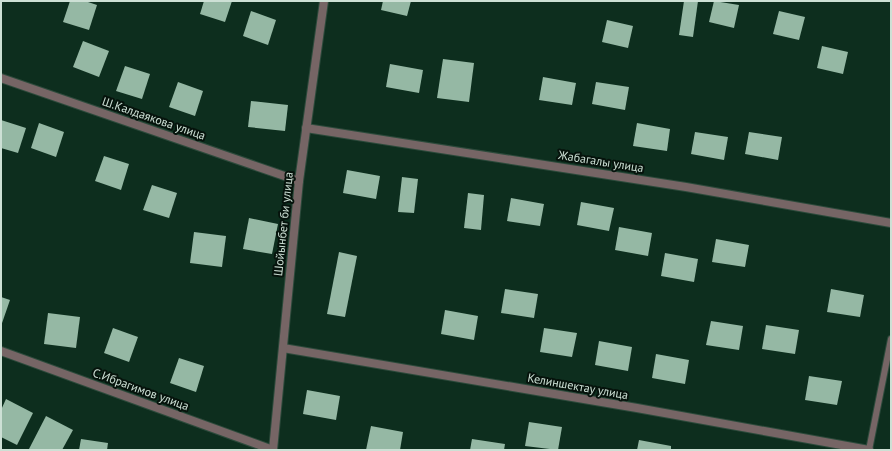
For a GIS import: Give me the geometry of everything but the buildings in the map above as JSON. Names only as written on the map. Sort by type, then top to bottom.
[{"type":"street","name":"Шойынбет би улица","points":[[273,450],[299,181],[324,1]]},
{"type":"street","name":"Ш.Калдаякова улица","points":[[1,78],[299,181]]},
{"type":"street","name":"Жабагалы улица","points":[[306,128],[686,187],[891,223]]},
{"type":"street","name":"Келиншектау улица","points":[[283,348],[637,408],[869,450]]},
{"type":"street","name":"С.Ибрагимов улица","points":[[1,351],[273,450]]},
{"type":"lane","points":[[869,450],[891,339]]}]
